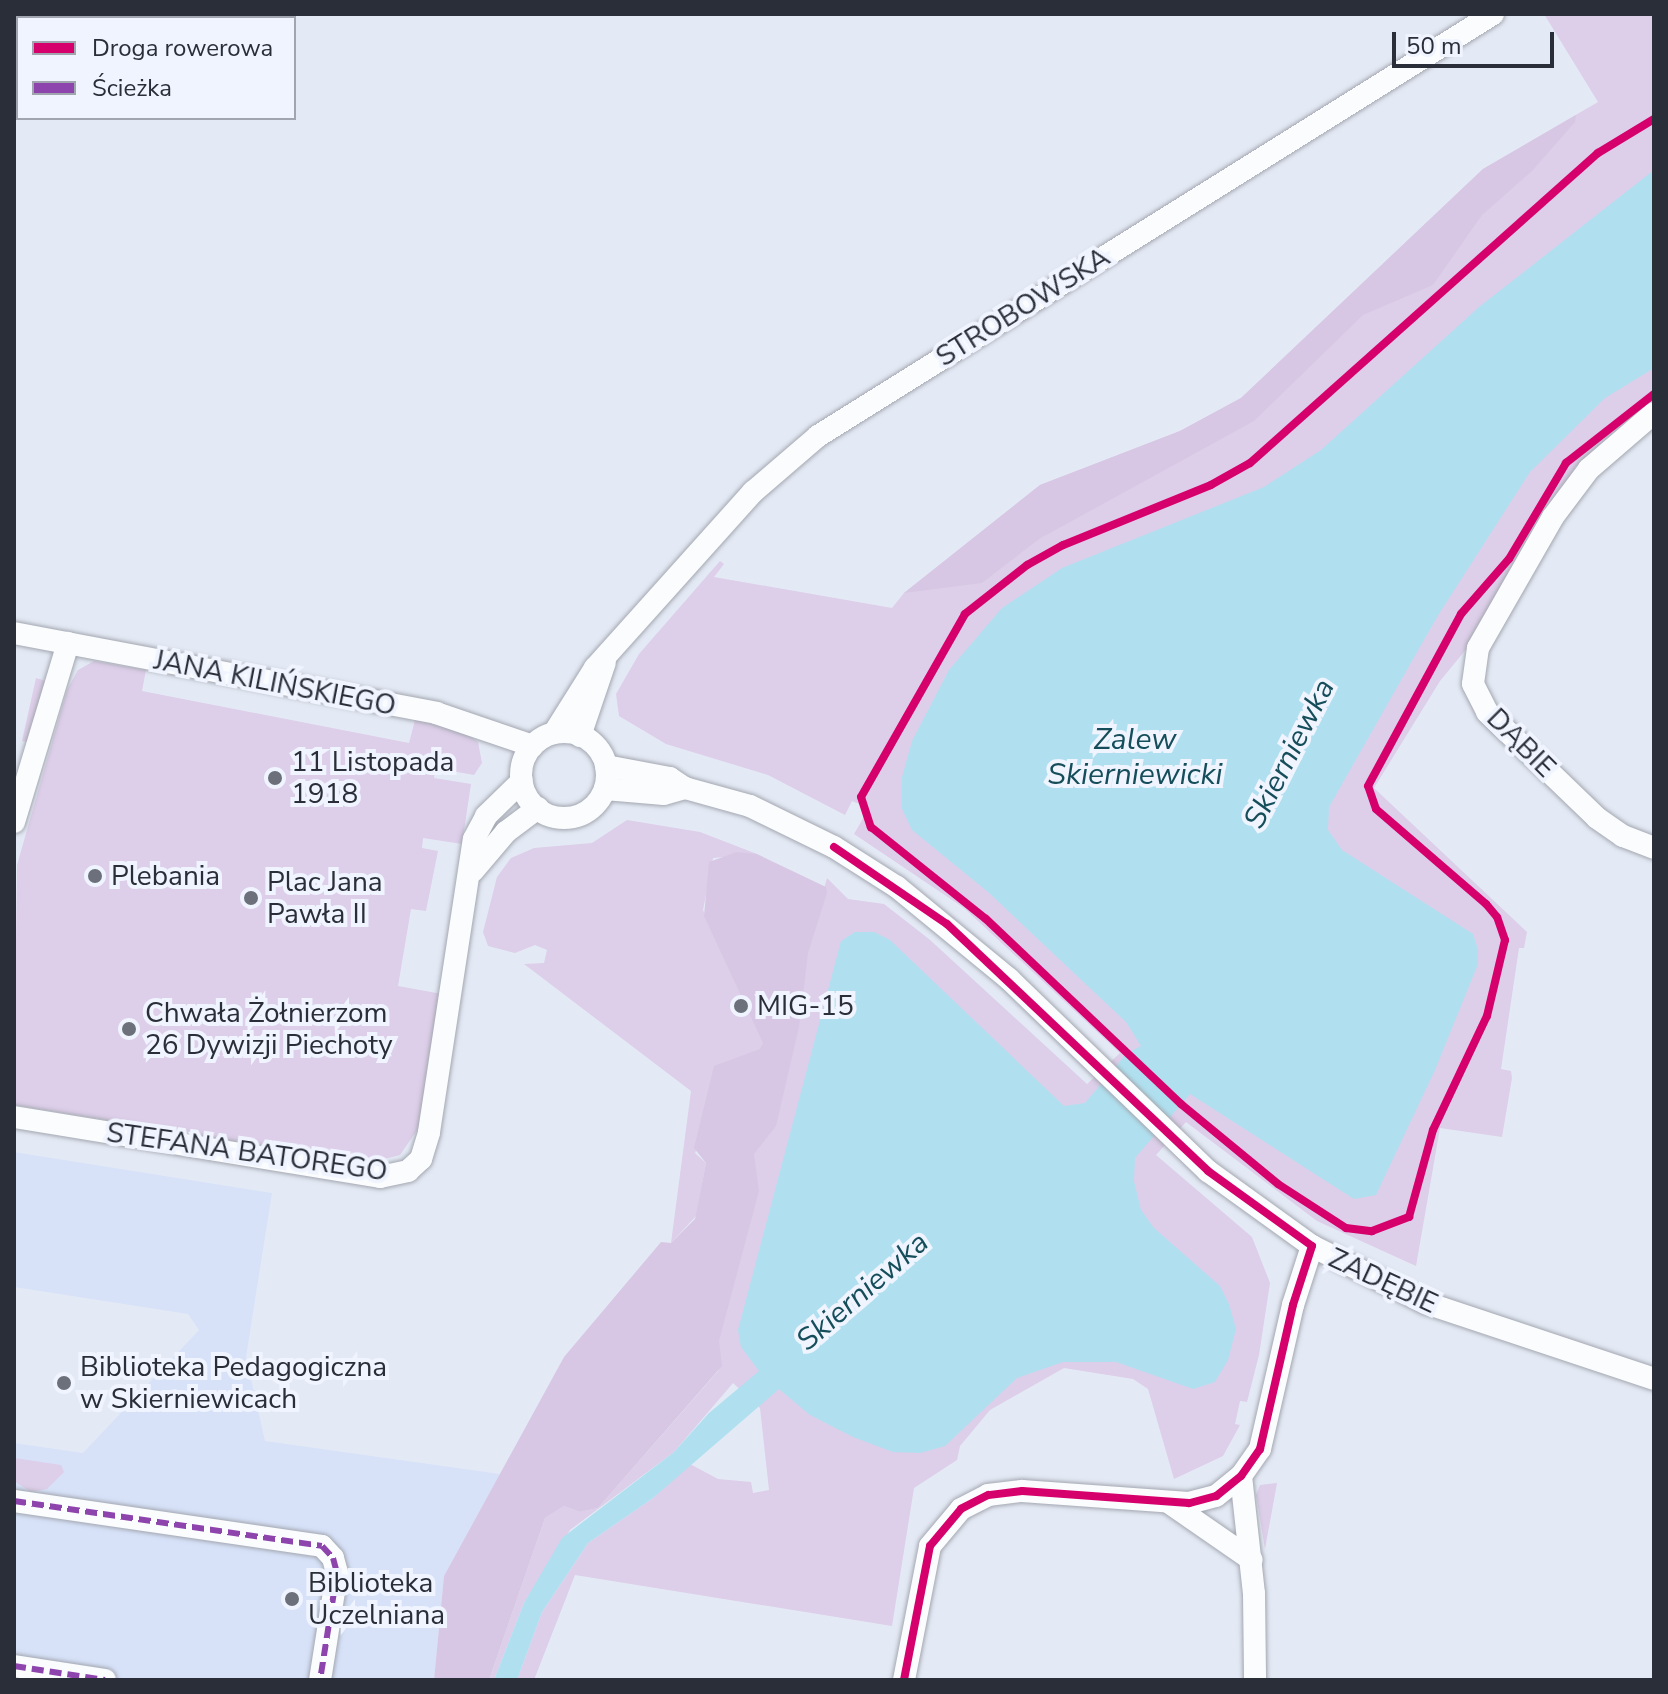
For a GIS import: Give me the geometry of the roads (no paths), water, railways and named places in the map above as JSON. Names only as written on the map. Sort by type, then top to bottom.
[{"type":"street","name":"STROBOWSKA","points":[[554,733],[587,678],[605,662],[753,492],[818,436],[1493,14]]},
{"type":"street","name":"DĄBIE","points":[[1654,413],[1589,469],[1553,517],[1478,648],[1473,684],[1487,712],[1597,818],[1623,836],[1654,848]]},
{"type":"street","name":"JANA KILIŃSKIEGO","points":[[14,633],[436,713],[533,746]]},
{"type":"street","points":[[14,821],[68,643]]},
{"type":"street","name":"STROBOWSKA","points":[[580,736],[605,662]]},
{"type":"street","points":[[554,733],[580,736],[596,746],[606,766],[605,789],[581,815],[555,817],[538,808],[522,781],[533,746],[554,733]]},
{"type":"street","name":"ZADĘBIE","points":[[606,766],[670,778],[685,788],[750,806],[834,847],[897,887],[999,970],[1171,1138],[1255,1209],[1312,1246],[1426,1303],[1654,1379]]},
{"type":"street","name":"STEFANA BATOREGO","points":[[14,1117],[380,1177],[403,1174],[426,1147],[473,871],[472,850],[480,825],[522,781]]},
{"type":"street","name":"ZADĘBIE","points":[[605,789],[664,794],[685,788]]},
{"type":"street","points":[[473,871],[506,832],[538,808]]},
{"type":"street","points":[[904,1680],[930,1546],[961,1509],[988,1495],[1022,1491],[1171,1504],[1216,1496],[1241,1476],[1260,1449],[1293,1305],[1312,1246]]},
{"type":"street","points":[[1241,1476],[1252,1560],[1255,1680]]},
{"type":"street","points":[[14,1501],[322,1546],[333,1558],[337,1573],[320,1680]]},
{"type":"street","points":[[1171,1504],[1252,1560]]},
{"type":"street","points":[[14,1666],[105,1680]]},
{"type":"water","name":"Zalew Skierniewicki","points":[[1654,170],[1654,368],[1605,398],[1530,472],[1437,617],[1329,807],[1328,830],[1342,850],[1473,934],[1478,949],[1478,964],[1435,1070],[1376,1195],[1354,1199],[1190,1094],[1135,1158],[1134,1181],[1141,1210],[1154,1228],[1220,1286],[1229,1304],[1236,1329],[1228,1360],[1215,1382],[1193,1389],[1116,1362],[1063,1362],[1017,1378],[945,1446],[920,1453],[893,1452],[853,1437],[810,1415],[779,1389],[653,1498],[588,1543],[542,1612],[517,1680],[494,1680],[524,1603],[562,1538],[674,1452],[709,1413],[759,1371],[741,1347],[738,1330],[841,941],[855,932],[874,932],[890,940],[1064,1106],[1085,1103],[1127,1053],[1141,1046],[1126,1022],[988,892],[912,830],[902,809],[902,777],[912,741],[949,670],[1002,608],[1062,568],[1264,487],[1321,450],[1479,307]]},
{"type":"place","name":"11 Listopada 1918","points":[[275,778]]},
{"type":"place","name":"Plebania","points":[[95,876]]},
{"type":"place","name":"Plac Jana Pawła II","points":[[251,898]]},
{"type":"place","name":"MIG-15","points":[[741,1006]]},
{"type":"place","name":"Chwała Żołnierzom 26 Dywizji Piechoty","points":[[129,1029]]},
{"type":"place","name":"Biblioteka Pedagogiczna w Skierniewicach","points":[[64,1383]]},
{"type":"place","name":"Biblioteka Uczelniana","points":[[292,1599]]},
{"type":"water label","name":"Skierniewka","points":[[1290,754]]},
{"type":"water label","name":"Skierniewka","points":[[863,1292]]}]
